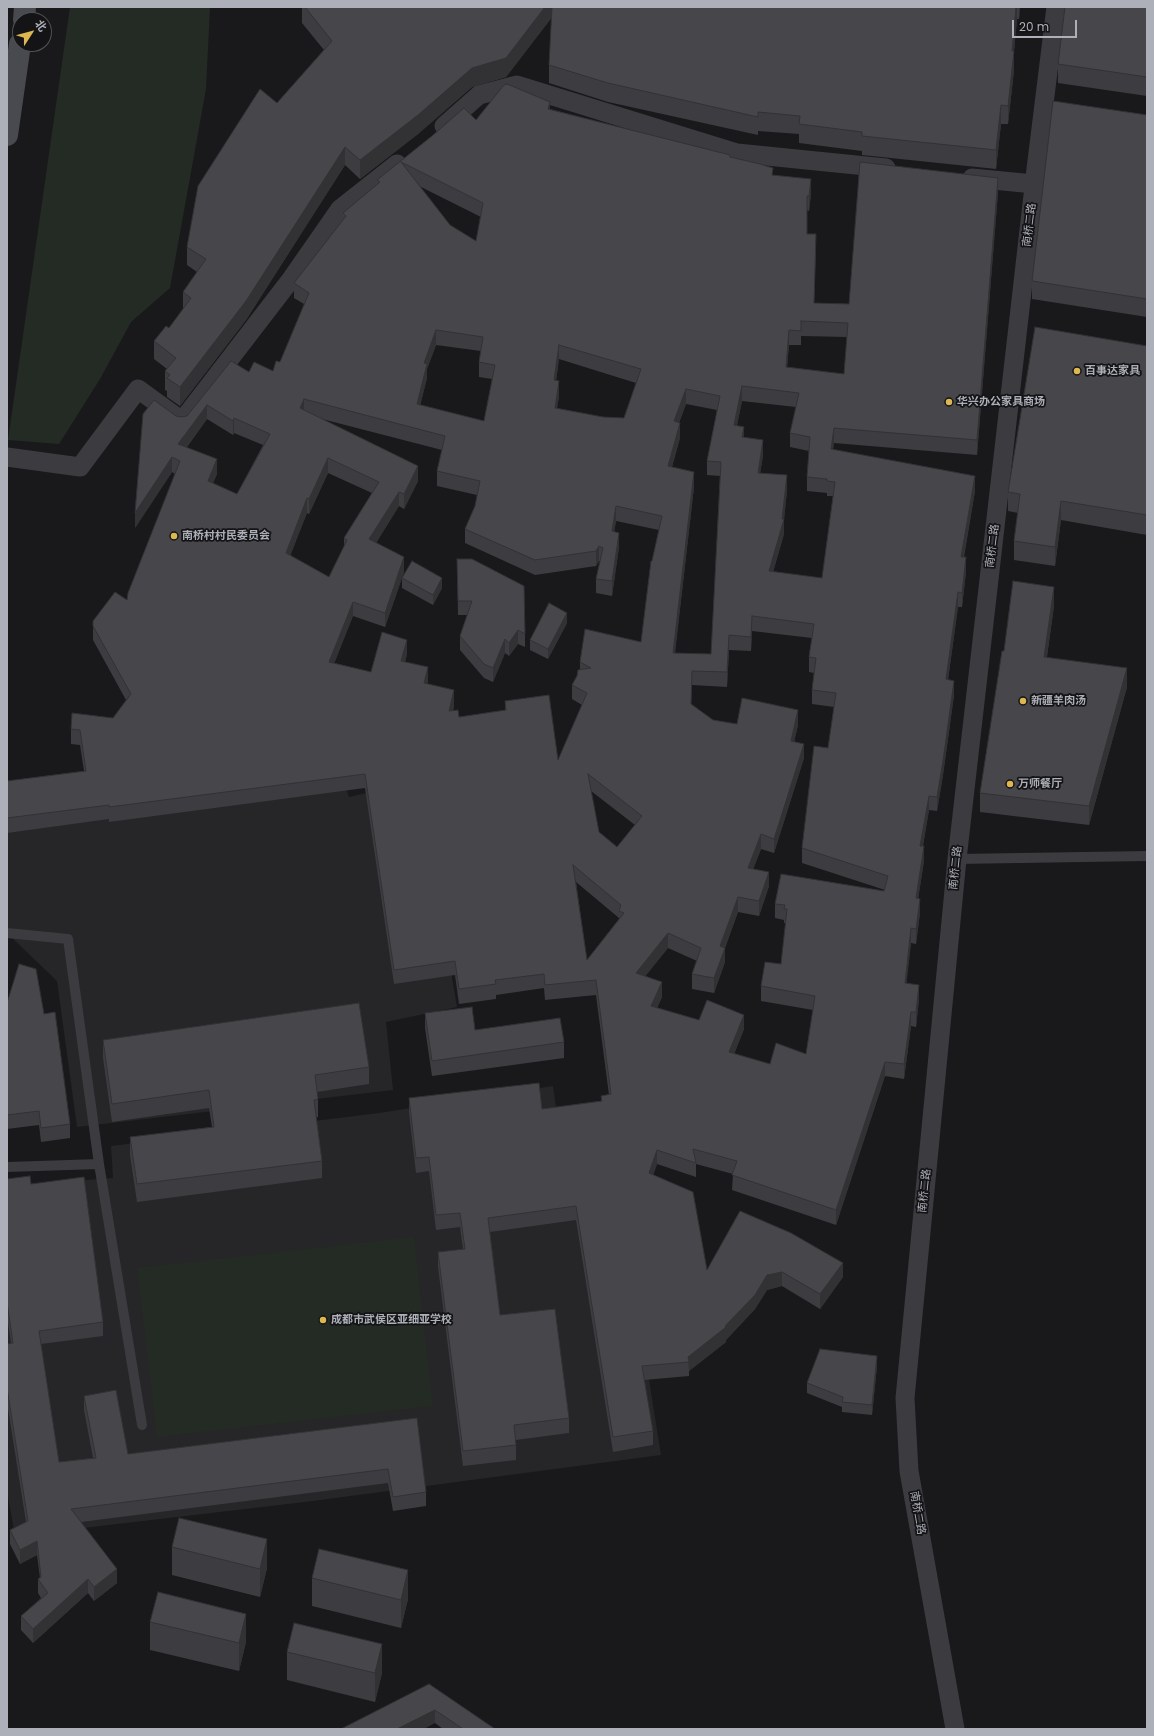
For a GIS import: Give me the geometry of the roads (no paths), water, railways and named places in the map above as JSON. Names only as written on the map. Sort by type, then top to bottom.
[{"type":"main road","points":[[7,135],[19,52]]},
{"type":"street","name":"南桥二路","points":[[954,1729],[909,1472],[905,1398],[957,859],[1034,184],[1056,7]]},
{"type":"street","points":[[431,137],[479,95],[517,85],[737,153],[902,170]]},
{"type":"street","points":[[7,457],[80,467],[138,389],[182,421],[292,278],[340,209],[413,152]]},
{"type":"street","points":[[956,176],[1034,184]]},
{"type":"lane","points":[[957,859],[1147,856]]},
{"type":"lane","points":[[7,933],[68,939],[99,1164],[142,1425]]},
{"type":"lane","points":[[7,1167],[99,1164]]},
{"type":"place","name":"百事达家具","points":[[1077,371]]},
{"type":"place","name":"华兴办公家具商场","points":[[949,402]]},
{"type":"place","name":"南桥村村民委员会","points":[[174,536]]},
{"type":"place","name":"新疆羊肉汤","points":[[1023,701]]},
{"type":"place","name":"万师餐厅","points":[[1010,784]]},
{"type":"place","name":"成都市武侯区亚细亚学校","points":[[323,1320]]}]
